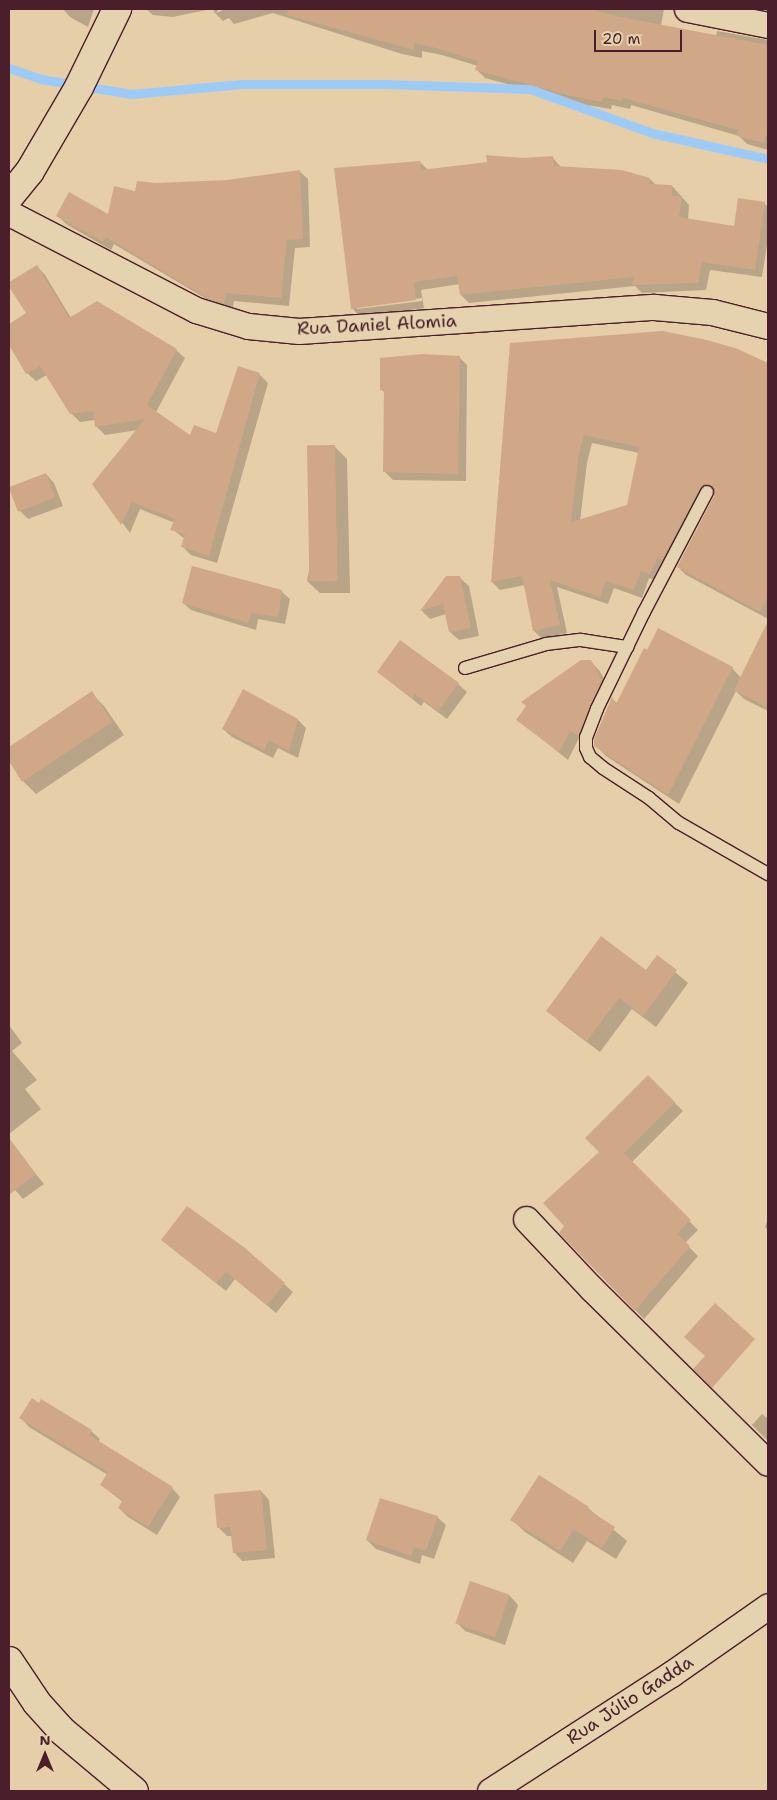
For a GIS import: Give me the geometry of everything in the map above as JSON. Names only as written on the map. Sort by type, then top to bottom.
[{"type":"main road","points":[[9,197],[21,184],[44,148],[79,87],[113,16]]},
{"type":"main road","points":[[9,1661],[17,1683],[61,1730],[134,1791]]},
{"type":"street","points":[[687,9],[768,25]]},
{"type":"street","name":"Rua Daniel Alomia","points":[[9,213],[196,310],[248,326],[299,331],[654,307],[712,312],[768,326]]},
{"type":"street","points":[[526,1219],[592,1289],[768,1463]]},
{"type":"street","name":"Rua Júlio Gadda","points":[[490,1791],[671,1674],[768,1606]]},
{"type":"lane","points":[[707,492],[627,647],[586,737],[586,748],[590,757],[649,798],[679,823],[768,874]]},
{"type":"lane","points":[[465,668],[546,644],[581,640],[627,647]]},
{"type":"building","points":[[288,9],[590,9],[621,17],[768,45],[768,136],[766,135],[764,143],[737,136],[738,130],[623,98],[622,101],[604,97],[602,102],[571,96],[475,70],[478,61],[414,43],[414,50],[287,15]]},
{"type":"building","points":[[486,155],[523,158],[553,156],[554,166],[622,170],[650,178],[649,184],[672,185],[672,196],[682,196],[679,217],[734,226],[738,198],[765,202],[755,270],[702,262],[698,283],[632,285],[634,277],[460,295],[457,276],[414,282],[416,300],[351,309],[334,168],[420,161],[421,170],[487,162]]},
{"type":"building","points":[[300,170],[303,239],[287,240],[281,298],[226,293],[224,303],[211,300],[106,237],[103,242],[56,216],[69,192],[108,214],[114,186],[135,191],[137,181],[156,183],[227,180]]},
{"type":"building","points":[[37,265],[69,318],[97,301],[177,349],[147,405],[190,435],[194,425],[216,433],[238,366],[260,373],[209,556],[181,547],[185,534],[170,530],[175,519],[132,502],[121,525],[92,484],[145,419],[95,427],[93,411],[70,414],[40,366],[26,374],[9,345],[9,324],[26,313],[9,287],[9,282]]},
{"type":"building","points":[[663,331],[707,340],[738,349],[768,363],[768,596],[760,612],[677,567],[714,496],[714,487],[706,484],[700,488],[662,560],[658,557],[650,574],[641,571],[634,590],[606,581],[600,597],[550,580],[560,625],[533,631],[522,576],[491,582],[510,343]],"holes":[[[584,435],[639,447],[627,505],[571,522],[579,454]]]},
{"type":"building","points":[[422,354],[460,356],[458,474],[383,472],[384,390],[380,390],[380,358]]},
{"type":"building","points":[[307,445],[335,445],[337,581],[309,581]]},
{"type":"building","points":[[46,473],[55,497],[18,512],[9,487]]},
{"type":"building","points":[[192,566],[282,590],[278,617],[251,613],[248,623],[182,603]]},
{"type":"building","points":[[446,576],[460,576],[471,628],[449,632],[443,604],[420,611]]},
{"type":"building","points":[[768,621],[768,708],[734,690]]},
{"type":"building","points":[[658,628],[733,667],[668,795],[594,746],[594,739],[612,697],[616,704],[644,648],[647,650]]},
{"type":"building","points":[[400,640],[459,683],[438,711],[415,694],[412,698],[377,672]]},
{"type":"building","points":[[581,660],[591,660],[602,680],[578,736],[570,731],[559,752],[516,720],[526,706],[521,702]]},
{"type":"building","points":[[243,689],[298,719],[289,751],[269,740],[264,750],[222,729]]},
{"type":"building","points":[[92,691],[112,722],[22,782],[9,761],[9,747]]},
{"type":"building","points":[[601,936],[646,970],[657,955],[677,970],[643,1016],[619,998],[587,1041],[546,1011]]},
{"type":"building","points":[[648,1075],[675,1102],[624,1153],[691,1220],[677,1234],[690,1246],[635,1311],[559,1233],[564,1226],[543,1203],[599,1152],[585,1138]]},
{"type":"building","points":[[9,1138],[36,1174],[9,1195]]},
{"type":"building","points":[[187,1206],[245,1248],[285,1283],[267,1305],[226,1272],[216,1283],[161,1240]]},
{"type":"building","points":[[715,1303],[755,1339],[712,1388],[693,1369],[705,1356],[684,1337]]},
{"type":"building","points":[[32,1398],[39,1403],[41,1399],[92,1430],[89,1435],[173,1487],[148,1527],[118,1508],[123,1500],[100,1485],[108,1472],[19,1418]]},
{"type":"building","points":[[539,1475],[589,1507],[587,1509],[615,1527],[602,1548],[574,1529],[560,1551],[510,1520]]},
{"type":"building","points":[[261,1490],[267,1550],[233,1553],[230,1527],[217,1528],[214,1494]]},
{"type":"building","points":[[380,1498],[438,1516],[426,1551],[414,1547],[411,1556],[366,1540]]},
{"type":"building","points":[[470,1581],[510,1595],[495,1637],[455,1624]]},
{"type":"waterway","points":[[9,68],[41,79],[132,94],[242,84],[386,84],[530,89],[652,133],[768,159]]}]
